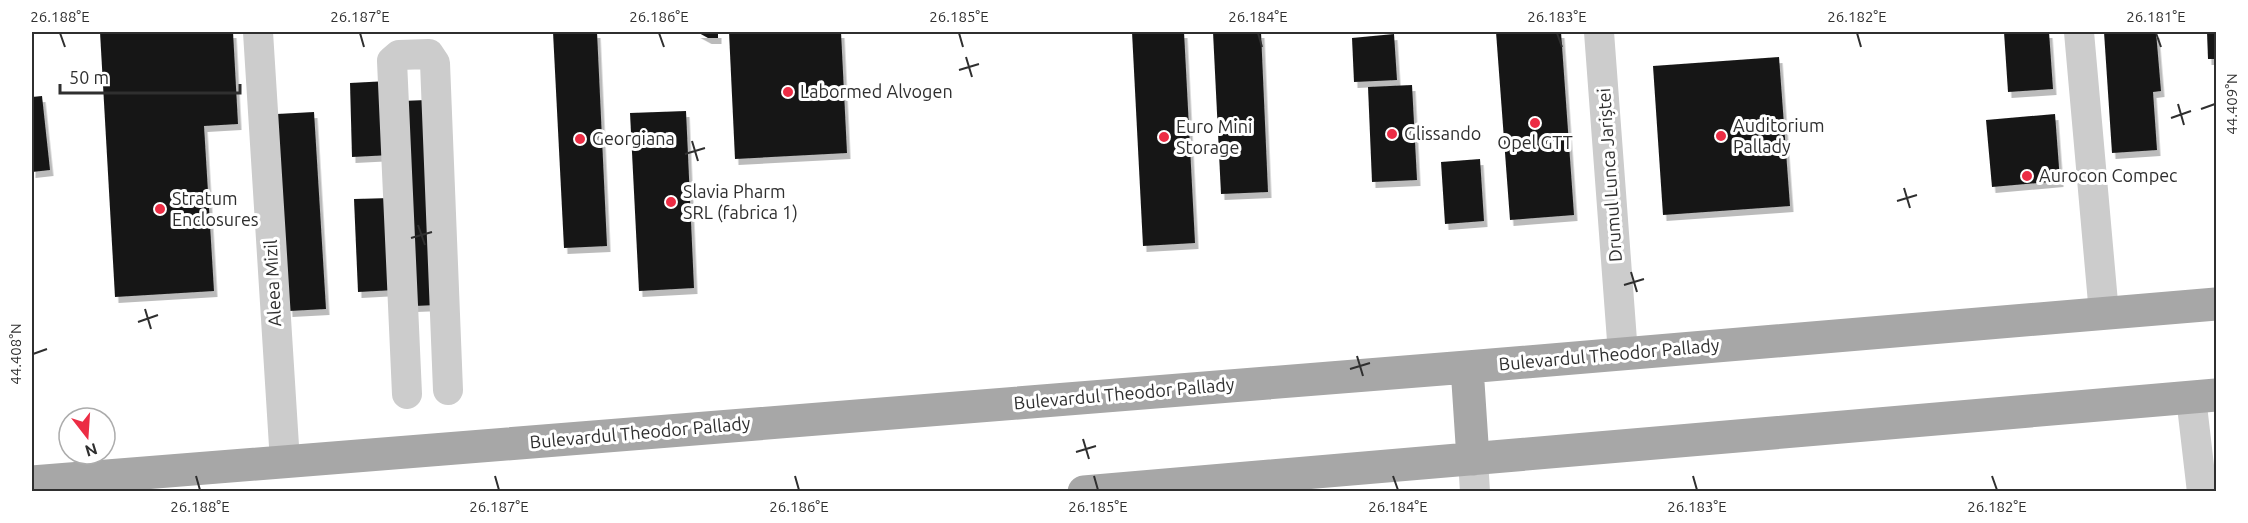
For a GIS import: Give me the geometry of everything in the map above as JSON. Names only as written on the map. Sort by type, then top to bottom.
[{"type":"main road","name":"Bulevardul Theodor Pallady","points":[[32,482],[1467,367],[2217,304]]},
{"type":"main road","points":[[1467,367],[1473,459]]},
{"type":"main road","points":[[1084,492],[2204,396]]},
{"type":"street","name":"Aleea Mizil","points":[[258,32],[285,462]]},
{"type":"street","name":"Drumul Lunca Jariștei","points":[[1599,32],[1623,354]]},
{"type":"street","points":[[2079,32],[2104,314]]},
{"type":"street","points":[[407,394],[392,61],[399,55],[429,54],[435,63],[448,390]]},
{"type":"street","points":[[2202,492],[2204,396]]},
{"type":"street","points":[[1473,459],[1475,492]]},
{"type":"building","name":"Stratum Enclosures","points":[[100,32],[233,32],[238,124],[204,126],[214,291],[115,297]]},
{"type":"building","name":"Georgiana","points":[[553,32],[597,32],[607,246],[564,248]]},
{"type":"building","points":[[697,32],[718,32],[718,38],[708,38]]},
{"type":"building","name":"Labormed Alvogen","points":[[729,32],[841,32],[847,153],[735,159]]},
{"type":"building","name":"Euro Mini Storage","points":[[1132,32],[1184,32],[1195,243],[1143,246]]},
{"type":"building","points":[[1213,32],[1261,32],[1268,192],[1221,194]]},
{"type":"building","name":"Opel GTT","points":[[1496,32],[1561,32],[1574,215],[1510,220]]},
{"type":"building","points":[[2004,32],[2049,32],[2053,89],[2008,92]]},
{"type":"building","points":[[2104,32],[2156,32],[2161,91],[2153,92],[2157,150],[2112,153]]},
{"type":"building","points":[[2207,32],[2216,32],[2216,59],[2208,59]]},
{"type":"building","points":[[1394,34],[1397,80],[1354,82],[1352,38]]},
{"type":"building","name":"Auditorium Pallady","points":[[1779,57],[1790,206],[1663,215],[1653,66]]},
{"type":"building","points":[[388,81],[391,155],[352,157],[350,83]]},
{"type":"building","name":"Glissando","points":[[1412,85],[1417,180],[1372,182],[1368,87]]},
{"type":"building","points":[[42,96],[50,170],[32,172],[32,97]]},
{"type":"building","points":[[427,100],[438,305],[413,306],[401,101]]},
{"type":"building","points":[[686,111],[694,288],[639,291],[630,113]]},
{"type":"building","points":[[314,112],[326,309],[289,311],[277,114]]},
{"type":"building","points":[[2055,114],[2060,181],[1992,187],[1986,120]]},
{"type":"building","points":[[1480,159],[1484,221],[1445,224],[1441,162]]},
{"type":"building","points":[[392,198],[395,290],[358,292],[354,199]]},
{"type":"place","name":"Labormed Alvogen","points":[[788,92]]},
{"type":"place","name":"Opel GTT","points":[[1535,123]]},
{"type":"place","name":"Glissando","points":[[1392,134]]},
{"type":"place","name":"Auditorium Pallady","points":[[1721,136]]},
{"type":"place","name":"Euro Mini Storage","points":[[1164,137]]},
{"type":"place","name":"Georgiana","points":[[580,139]]},
{"type":"place","name":"Aurocon Compec","points":[[2027,176]]},
{"type":"place","name":"Slavia Pharm SRL (fabrica 1)","points":[[671,202]]},
{"type":"place","name":"Stratum Enclosures","points":[[160,209]]}]
